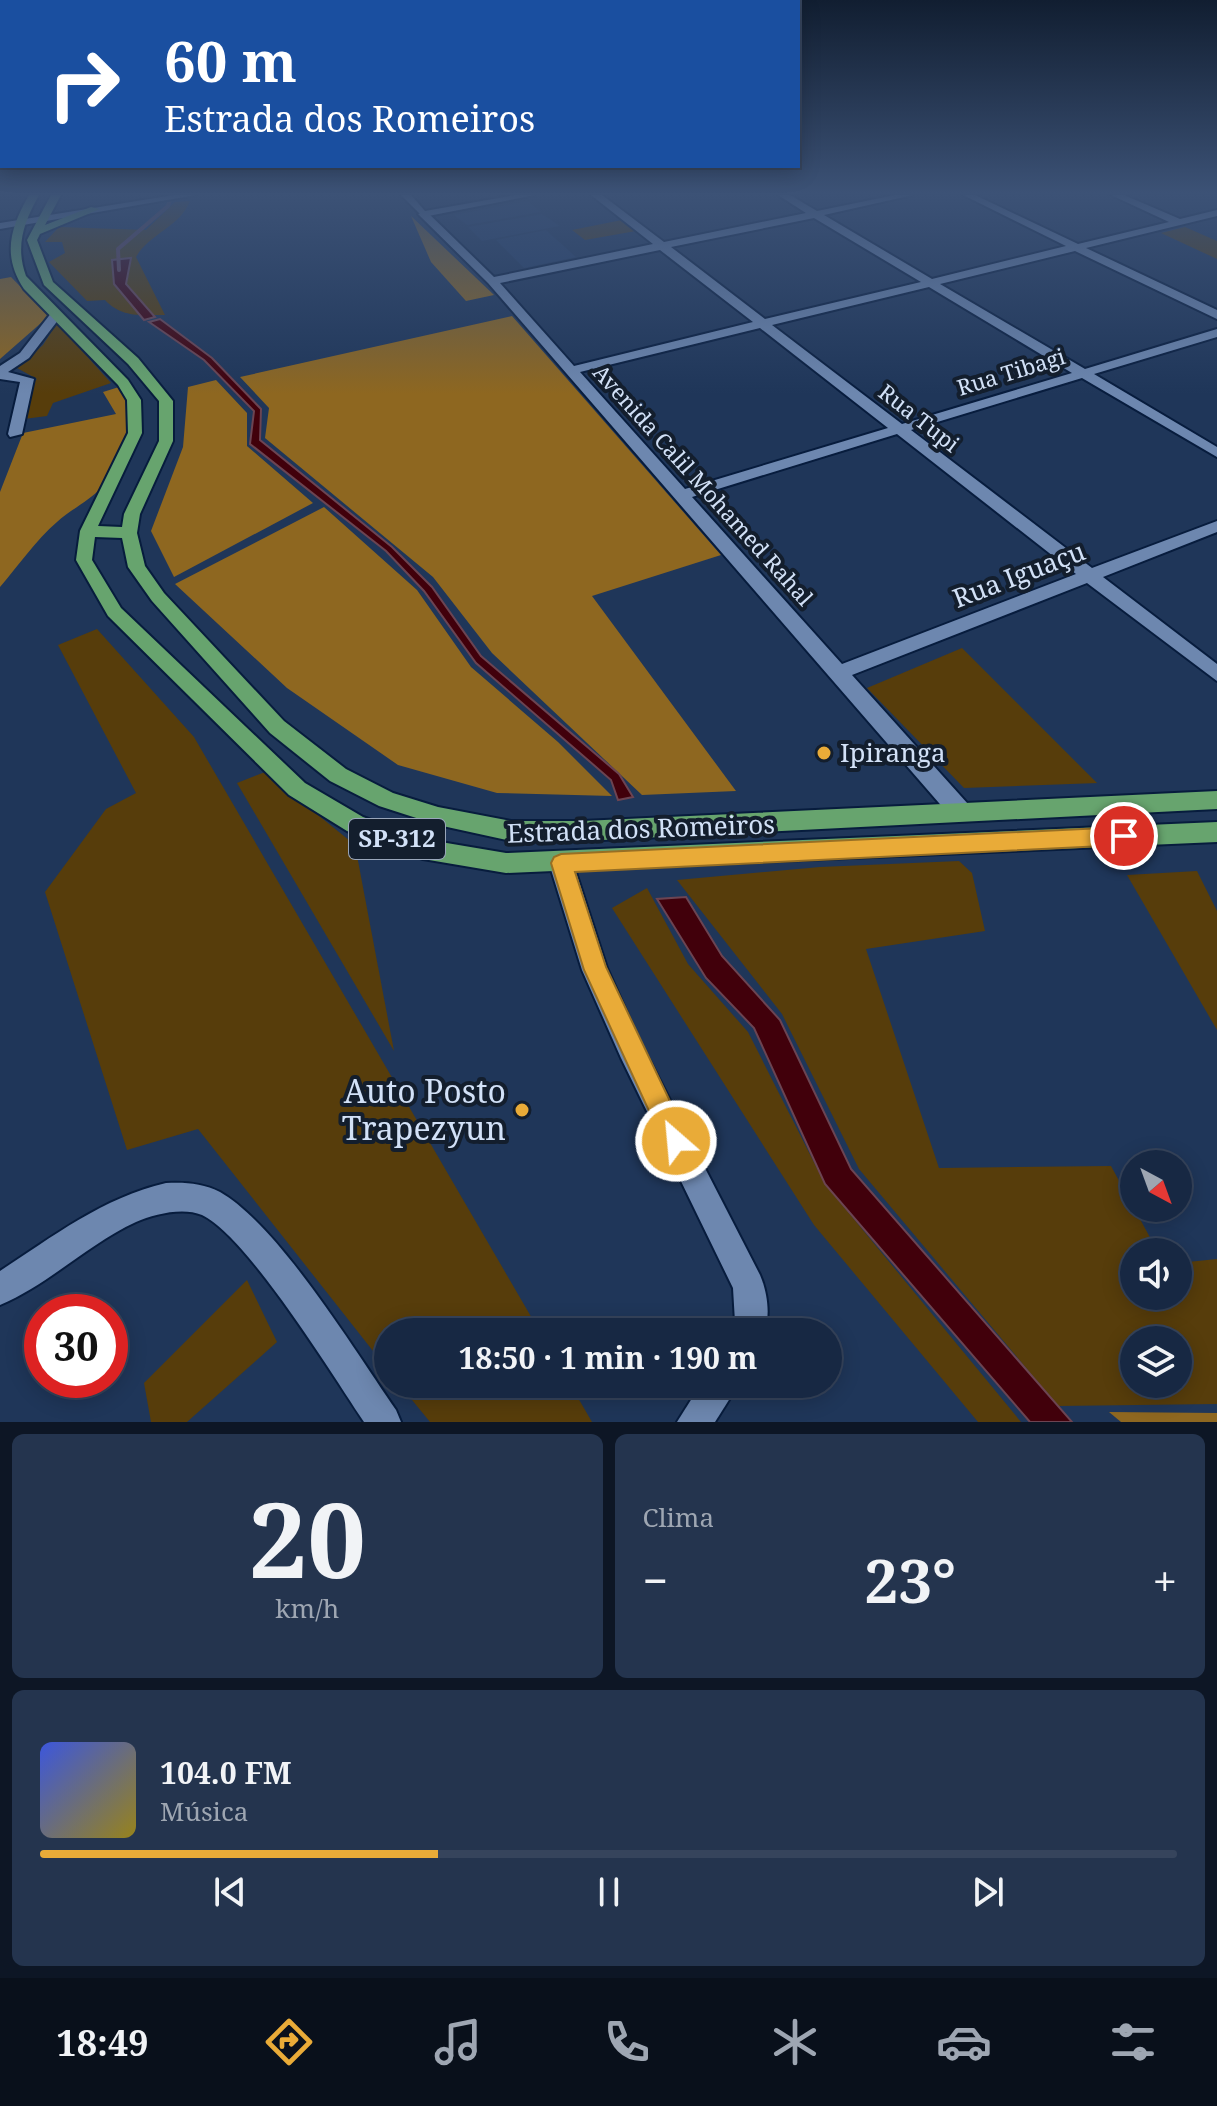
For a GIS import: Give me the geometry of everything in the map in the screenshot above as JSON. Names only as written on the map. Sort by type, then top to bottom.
[{"type":"main road","name":"Estrada dos Romeiros","points":[[16,261],[17,271],[28,287],[123,383],[134,400],[135,433],[127,456],[107,487],[88,531],[87,568],[114,612],[297,789],[355,824],[423,849],[506,863],[1217,832]]},
{"type":"main road","points":[[39,261],[48,283],[133,361],[166,401],[166,441],[132,514],[129,533],[88,531]]},
{"type":"main road","name":"Estrada dos Romeiros","points":[[129,533],[137,567],[153,592],[277,727],[338,775],[387,800],[438,816],[511,831],[583,831],[1217,800]]},
{"type":"street","name":"Avenida Calil Mohamed Rahal","points":[[472,261],[572,370],[960,811]]},
{"type":"street","points":[[492,281],[587,261]]},
{"type":"street","name":"Rua Tupi","points":[[681,261],[1217,674]]},
{"type":"street","points":[[895,261],[1217,453]]},
{"type":"street","points":[[572,370],[1015,261]]},
{"type":"street","points":[[1107,261],[1217,315]]},
{"type":"street","points":[[0,373],[35,345],[56,315]]},
{"type":"street","name":"Rua Tibagi","points":[[681,495],[1217,333]]},
{"type":"street","points":[[0,373],[27,379],[15,434]]},
{"type":"street","name":"Rua Iguaçu","points":[[840,672],[1217,526]]},
{"type":"street","points":[[561,863],[595,970],[630,1049],[749,1286],[751,1318]]},
{"type":"street","points":[[0,1289],[115,1217],[165,1198],[208,1202],[261,1254],[384,1422]]},
{"type":"street","points":[[694,1422],[712,1398]]},
{"type":"shaded area","points":[[112,261],[130,261],[126,284],[155,317],[144,320],[114,284]]},
{"type":"shaded area","points":[[138,261],[165,315],[132,314],[118,310],[105,300],[87,301],[49,262]]},
{"type":"shaded area","points":[[459,261],[494,295],[466,301],[431,262]]},
{"type":"shaded area","points":[[517,261],[555,261],[524,268]]},
{"type":"shaded area","points":[[11,277],[49,316],[0,359],[0,279]]},
{"type":"shaded area","points":[[512,316],[721,555],[592,596],[736,791],[642,795],[492,653],[433,577],[265,438],[269,408],[240,377]]},
{"type":"shaded area","points":[[160,319],[212,358],[261,409],[260,440],[392,547],[432,587],[481,656],[619,774],[633,797],[618,800],[611,780],[476,663],[424,591],[386,551],[250,444],[254,411],[204,360],[149,322]]},
{"type":"shaded area","points":[[57,323],[111,383],[53,403],[47,416],[24,419],[32,384],[37,379],[17,368],[43,345]]},
{"type":"shaded area","points":[[216,380],[247,413],[247,446],[313,503],[174,577],[151,531],[183,447],[188,387]]},
{"type":"shaded area","points":[[119,387],[129,412],[129,426],[123,452],[110,477],[96,493],[42,537],[0,587],[0,492],[23,433],[116,414],[103,392]]},
{"type":"shaded area","points":[[324,507],[417,590],[471,667],[558,742],[612,796],[497,793],[398,765],[287,688],[175,584]]},
{"type":"shaded area","points":[[97,629],[194,737],[532,1318],[374,1318],[374,1352],[198,1129],[127,1150],[45,892],[106,809],[136,793],[58,645]]},
{"type":"shaded area","points":[[962,648],[1098,783],[964,788],[867,688]]},
{"type":"shaded area","points":[[265,772],[355,845],[394,1051],[237,783]]},
{"type":"shaded area","points":[[959,861],[972,873],[985,931],[866,949],[939,1168],[1111,1166],[1120,1182],[1120,1222],[1142,1222],[1150,1238],[1120,1238],[1120,1310],[1192,1310],[1192,1262],[1217,1259],[1217,1404],[1058,1406],[859,1169],[782,1014],[677,880],[820,867]]},
{"type":"shaded area","points":[[1197,871],[1217,911],[1217,1030],[1127,875]]},
{"type":"shaded area","points":[[647,888],[688,964],[748,1032],[825,1184],[1021,1422],[978,1422],[814,1225],[612,908]]},
{"type":"shaded area","points":[[686,897],[722,956],[780,1020],[851,1169],[1072,1422],[1030,1422],[825,1184],[754,1028],[706,978],[657,899]]},
{"type":"shaded area","points":[[247,1280],[277,1342],[187,1422],[151,1422],[144,1383]]},
{"type":"shaded area","points":[[410,1398],[578,1398],[592,1422],[430,1422]]},
{"type":"shaded area","points":[[1109,1412],[1217,1413],[1217,1422],[1121,1422]]},
{"type":"waterway","points":[[119,261],[119,270]]},
{"type":"place","name":"Ipiranga","points":[[824,753]]},
{"type":"place","name":"Auto Posto Trapezyun","points":[[522,1110]]},
{"type":"route","points":[[676,1141],[595,970],[561,863],[1124,836]]}]
